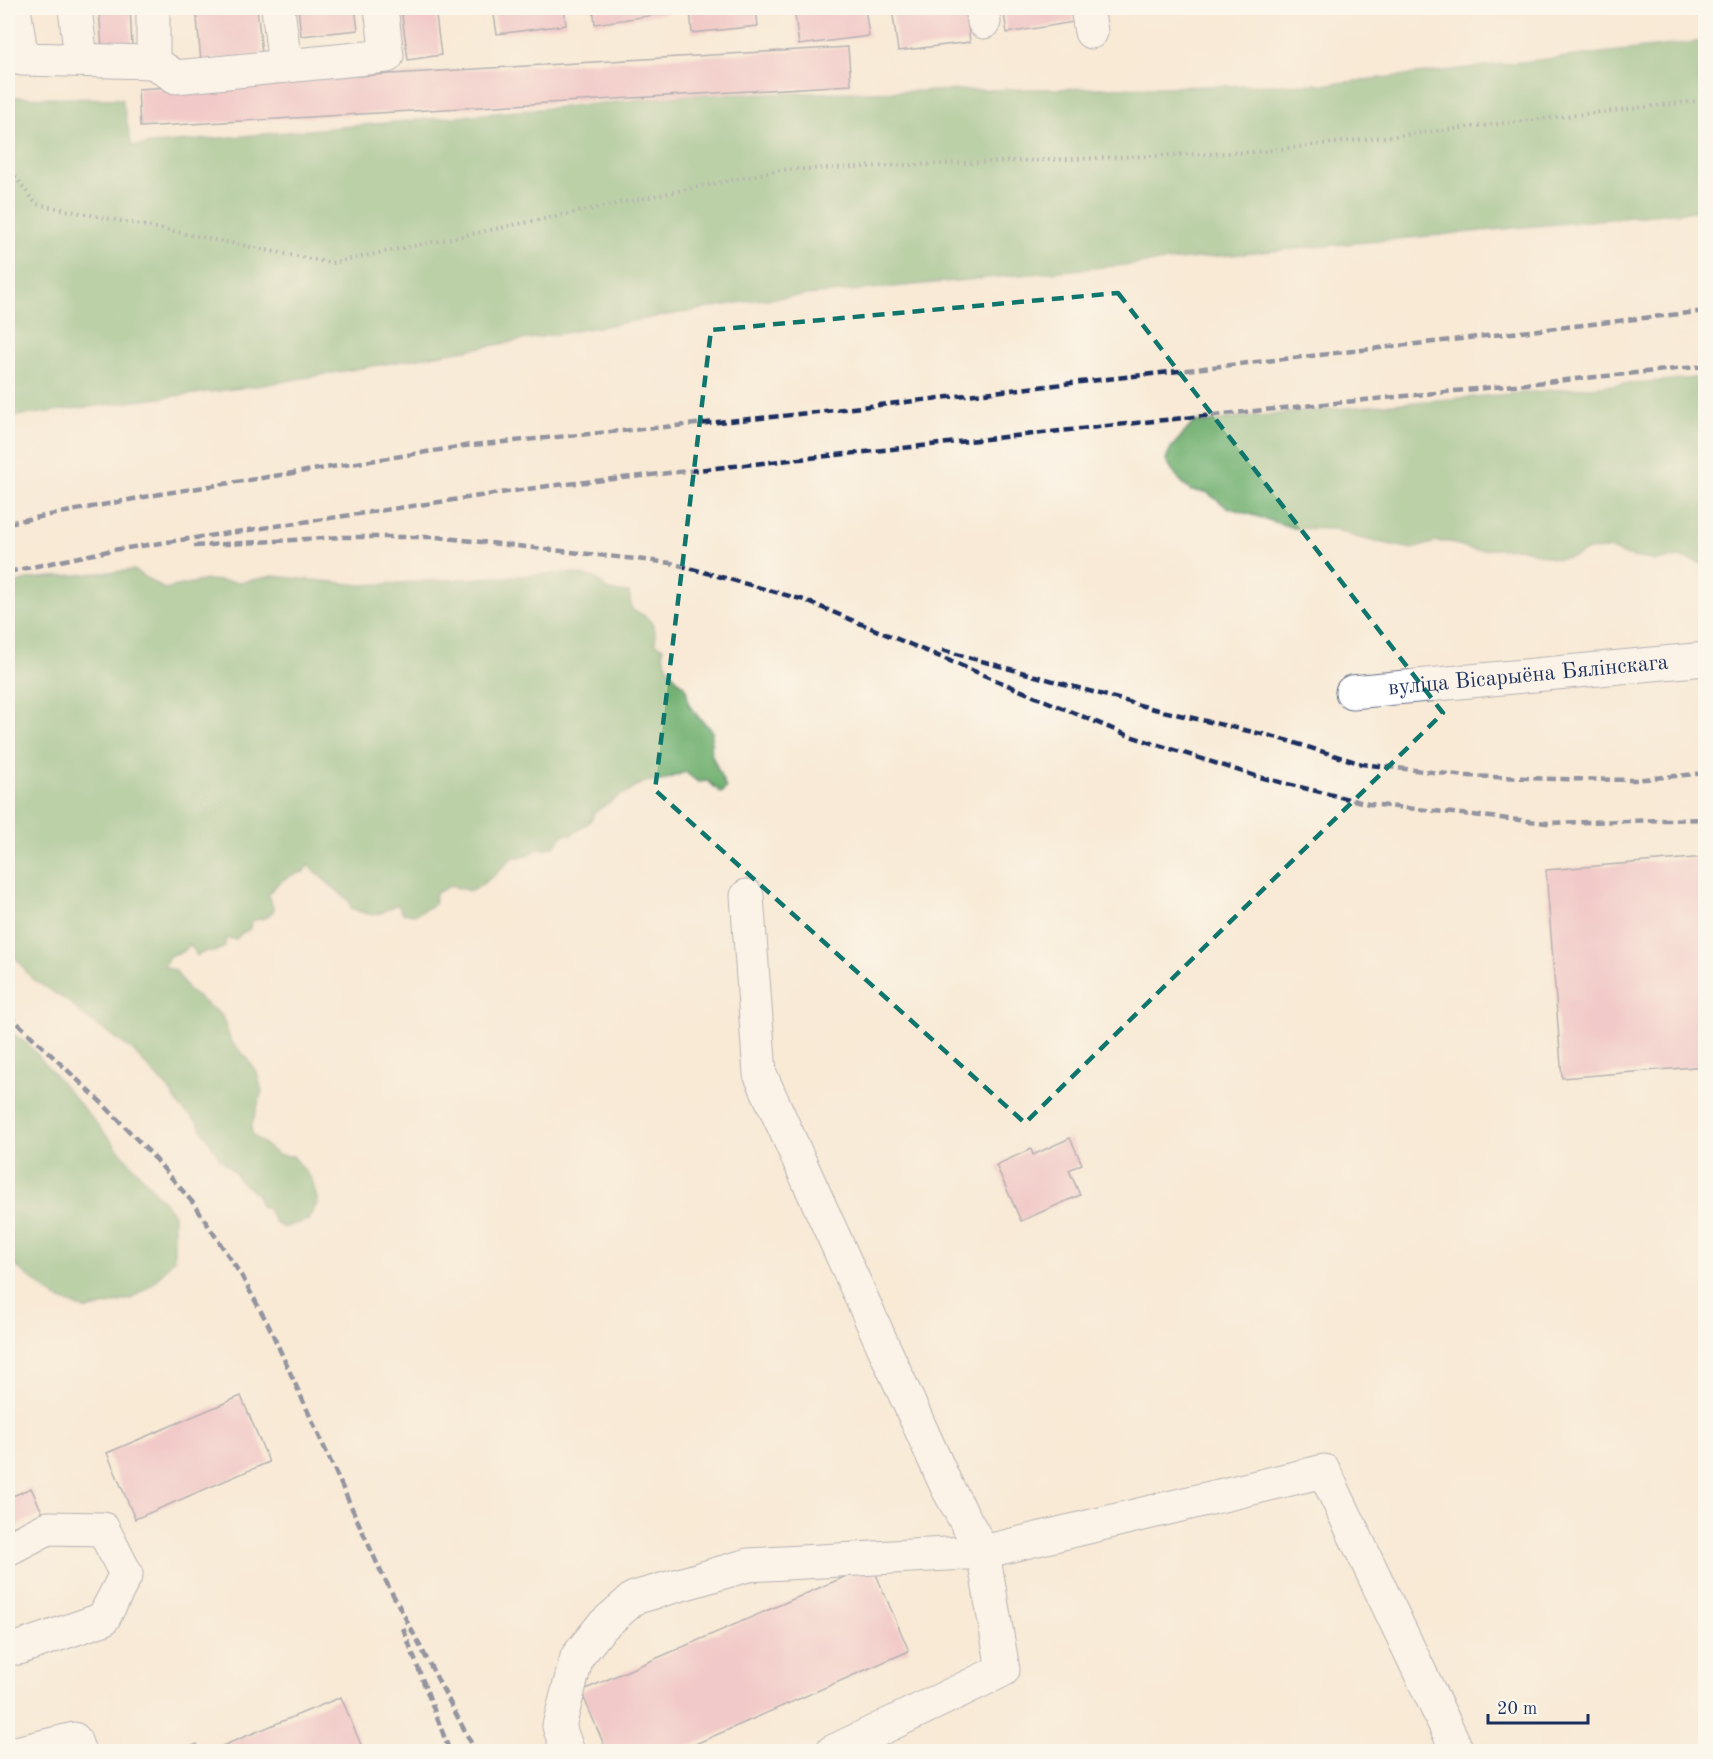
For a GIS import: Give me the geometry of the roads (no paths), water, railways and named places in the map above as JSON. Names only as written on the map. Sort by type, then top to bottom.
[{"type":"street","points":[[14,8],[22,59],[153,62],[176,77],[387,56],[381,8]]},
{"type":"street","points":[[75,8],[81,60]]},
{"type":"street","points":[[153,8],[153,62]]},
{"type":"street","points":[[278,8],[285,66]]},
{"type":"street","name":"вуліца Вісарыёна Бялінскага","points":[[1352,692],[1706,659]]},
{"type":"street","points":[[747,896],[760,1074],[947,1487],[983,1552],[1003,1670],[832,1752]]},
{"type":"street","points":[[568,1752],[559,1726],[577,1657],[602,1627],[634,1598],[748,1565],[983,1552],[1324,1471],[1458,1752]]},
{"type":"street","points":[[8,1548],[48,1528],[103,1529],[126,1574],[103,1619],[19,1648],[8,1648]]},
{"type":"street","points":[[20,1752],[74,1739],[79,1752]]},
{"type":"railway","points":[[8,523],[160,494],[471,445],[782,416],[1706,311]]},
{"type":"railway","points":[[8,572],[113,550],[548,486],[1154,421],[1706,366]]},
{"type":"railway","points":[[194,546],[340,537],[436,537],[671,563],[804,600],[1127,735],[1259,777],[1369,804],[1547,823],[1706,819]]},
{"type":"railway","points":[[942,650],[1154,709],[1279,738],[1362,764],[1466,776],[1557,779],[1634,780],[1706,773]]},
{"type":"railway","points":[[8,1014],[103,1104],[151,1154],[194,1204],[241,1275],[268,1324],[381,1572],[476,1752]]},
{"type":"railway","points":[[403,1628],[450,1752]]}]
